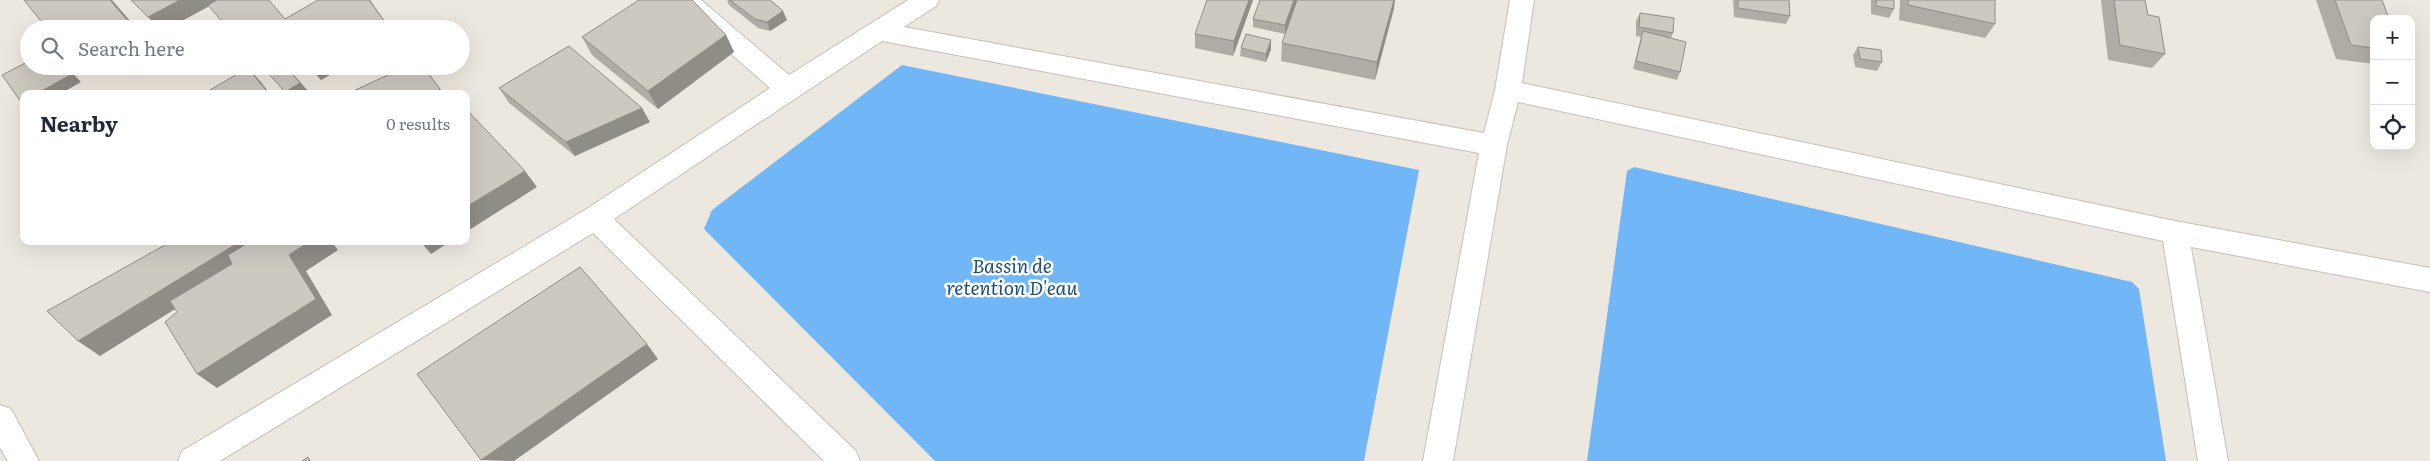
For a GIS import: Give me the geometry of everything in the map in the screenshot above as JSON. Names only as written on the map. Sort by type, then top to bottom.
[{"type":"street","points":[[685,0],[788,89]]},
{"type":"street","points":[[193,461],[595,218],[788,89],[927,0]]},
{"type":"street","points":[[1438,461],[1494,145],[1508,90],[1522,0]]},
{"type":"street","points":[[878,31],[1494,145]]},
{"type":"street","points":[[1508,90],[2175,232],[2430,280]]},
{"type":"street","points":[[595,218],[844,461]]},
{"type":"street","points":[[2175,232],[2213,461]]},
{"type":"street","points":[[0,419],[24,461]]},
{"type":"water","name":"Bassin de retention D'eau","points":[[902,65],[1419,170],[1364,461],[935,461],[704,229],[712,210]]},
{"type":"water","points":[[1634,167],[2132,282],[2139,289],[2166,461],[1587,461],[1627,171]]},
{"type":"building","points":[[24,0],[110,0],[127,20],[40,20]]},
{"type":"building","points":[[131,0],[180,0],[148,17]]},
{"type":"building","points":[[217,0],[269,0],[285,19],[318,0],[369,0],[384,20],[220,20],[208,5]]},
{"type":"building","points":[[639,0],[692,0],[726,35],[648,91],[582,37]]},
{"type":"building","points":[[730,0],[770,0],[783,11],[767,22],[755,19]]},
{"type":"building","points":[[1207,0],[1249,0],[1234,41],[1195,34]]},
{"type":"building","points":[[1260,0],[1294,0],[1285,25],[1253,19]]},
{"type":"building","points":[[1297,0],[1394,0],[1377,62],[1282,43]]},
{"type":"building","points":[[1738,0],[1789,0],[1790,16],[1738,8]]},
{"type":"building","points":[[1876,0],[1894,0],[1894,9],[1876,6]]},
{"type":"building","points":[[1908,0],[1995,0],[1995,24],[1908,5]]},
{"type":"building","points":[[2114,0],[2145,0],[2148,15],[2159,17],[2165,54],[2120,45]]},
{"type":"building","points":[[2335,0],[2382,0],[2388,15],[2370,15],[2370,47],[2351,45]]},
{"type":"building","points":[[1640,13],[1674,18],[1673,33],[1639,27]]},
{"type":"building","points":[[1643,31],[1686,42],[1680,72],[1636,61]]},
{"type":"building","points":[[1246,34],[1271,40],[1266,54],[1241,48]]},
{"type":"building","points":[[569,46],[642,108],[566,142],[499,88]]},
{"type":"building","points":[[1858,47],[1881,50],[1882,62],[1860,59]]},
{"type":"building","points":[[20,66],[20,75],[70,75],[43,90],[20,90],[20,101],[2,75]]},
{"type":"building","points":[[236,75],[254,75],[266,90],[210,90]]},
{"type":"building","points":[[270,75],[293,75],[300,83],[288,90],[283,90]]},
{"type":"building","points":[[388,75],[430,75],[440,89],[438,90],[356,90]]},
{"type":"building","points":[[470,113],[525,171],[470,205]]},
{"type":"building","points":[[165,245],[234,245],[78,341],[47,311]]},
{"type":"building","points":[[244,245],[304,245],[289,255],[316,299],[197,374],[165,322],[177,312],[170,301],[232,264],[228,255]]},
{"type":"building","points":[[580,267],[647,344],[481,460],[417,374]]},
{"type":"building","points":[[308,457],[310,461],[302,461]]}]
